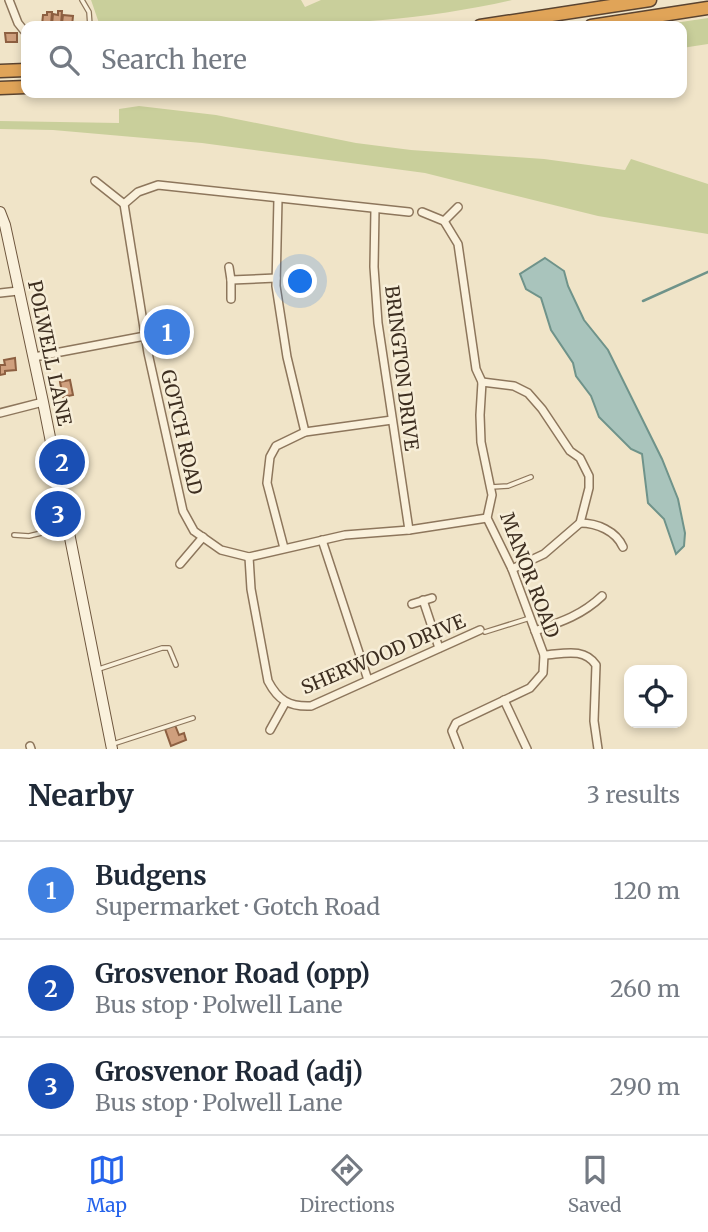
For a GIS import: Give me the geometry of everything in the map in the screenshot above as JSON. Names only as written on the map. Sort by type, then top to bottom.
[{"type":"highway","points":[[513,21],[650,0]]},
{"type":"highway","points":[[623,21],[708,8]]},
{"type":"highway","points":[[0,71],[21,70]]},
{"type":"highway","points":[[0,88],[21,87]]},
{"type":"street","points":[[9,0],[21,27]]},
{"type":"street","points":[[95,181],[124,204],[138,192],[158,185],[409,212]]},
{"type":"street","points":[[278,199],[276,278],[283,333],[305,432]]},
{"type":"street","name":"GOTCH ROAD","points":[[124,204],[145,336],[183,512],[194,531],[221,550],[249,557]]},
{"type":"street","points":[[422,212],[444,221],[458,206]]},
{"type":"street","name":"BRINGTON DRIVE","points":[[375,209],[374,267],[378,324],[409,530]]},
{"type":"street","name":"POLWELL LANE","points":[[0,212],[34,358],[112,747]]},
{"type":"street","name":"MANOR ROAD","points":[[444,221],[458,244],[476,369],[482,382],[481,442],[492,495],[488,518],[512,569],[545,661],[539,680],[530,688],[456,723],[452,731],[458,749]]},
{"type":"street","points":[[229,267],[230,299]]},
{"type":"street","points":[[231,280],[276,278]]},
{"type":"street","points":[[0,293],[18,291]]},
{"type":"street","points":[[34,358],[145,336]]},
{"type":"street","points":[[482,382],[514,386],[528,393],[570,451],[580,458],[589,477],[589,488],[580,523],[544,554],[512,569]]},
{"type":"street","points":[[0,413],[43,402]]},
{"type":"street","points":[[284,548],[267,483],[270,457],[276,446],[305,432],[392,420]]},
{"type":"street","points":[[249,557],[345,535],[409,530],[488,518]]},
{"type":"street","points":[[580,523],[591,523],[615,534],[623,547]]},
{"type":"street","points":[[180,564],[202,537]]},
{"type":"street","points":[[322,540],[368,680]]},
{"type":"street","name":"SHERWOOD DRIVE","points":[[249,557],[251,589],[268,681],[274,693],[285,703],[298,707],[311,706],[483,631]]},
{"type":"street","points":[[535,631],[576,616],[602,596]]},
{"type":"street","points":[[412,604],[427,599],[439,648]]},
{"type":"street","points":[[544,655],[581,652],[592,658],[596,665],[594,721],[598,749]]},
{"type":"street","points":[[504,700],[527,749]]},
{"type":"street","points":[[270,730],[285,703]]},
{"type":"lane","points":[[82,0],[89,12],[90,21]]},
{"type":"lane","points":[[491,487],[508,486],[531,477]]},
{"type":"lane","points":[[13,535],[29,536],[68,527]]},
{"type":"lane","points":[[483,631],[530,618]]},
{"type":"lane","points":[[97,670],[162,648],[169,648],[176,665]]},
{"type":"lane","points":[[112,747],[193,718]]},
{"type":"green space","points":[[91,0],[301,0],[305,7],[321,0],[512,0],[461,10],[369,21],[98,21]]},
{"type":"green space","points":[[708,18],[708,44],[687,47],[687,21]]},
{"type":"green space","points":[[139,106],[216,115],[356,143],[411,150],[544,159],[625,170],[631,159],[708,184],[708,234],[598,216],[425,173],[202,143],[53,130],[0,129],[0,121],[119,123],[119,109]]},
{"type":"water","points":[[545,258],[564,271],[584,320],[608,350],[662,459],[678,499],[685,533],[684,546],[676,554],[664,519],[648,503],[642,454],[631,449],[599,417],[591,396],[576,376],[573,363],[551,330],[541,298],[526,289],[520,274]]},
{"type":"building","points":[[58,11],[62,11],[61,21],[52,21],[53,14],[58,15]]},
{"type":"building","points":[[47,12],[52,12],[51,21],[42,21],[43,15],[47,15]]},
{"type":"building","points":[[63,15],[73,16],[72,21],[62,21]]},
{"type":"building","points":[[5,33],[17,33],[17,42],[6,42]]},
{"type":"building","points":[[179,320],[182,339],[154,344],[151,326]]},
{"type":"building","points":[[15,358],[16,370],[5,371],[5,374],[0,375],[0,365],[5,365],[4,360]]},
{"type":"building","points":[[70,380],[73,395],[63,397],[60,382]]},
{"type":"building","points":[[175,725],[179,735],[184,733],[186,740],[171,746],[165,729]]},
{"type":"waterway","points":[[643,301],[708,272]]},
{"type":"place","name":"Budgens","points":[[167,332]]},
{"type":"place","name":"Grosvenor Road (opp)","points":[[62,462]]},
{"type":"place","name":"Grosvenor Road (adj)","points":[[58,514]]}]
